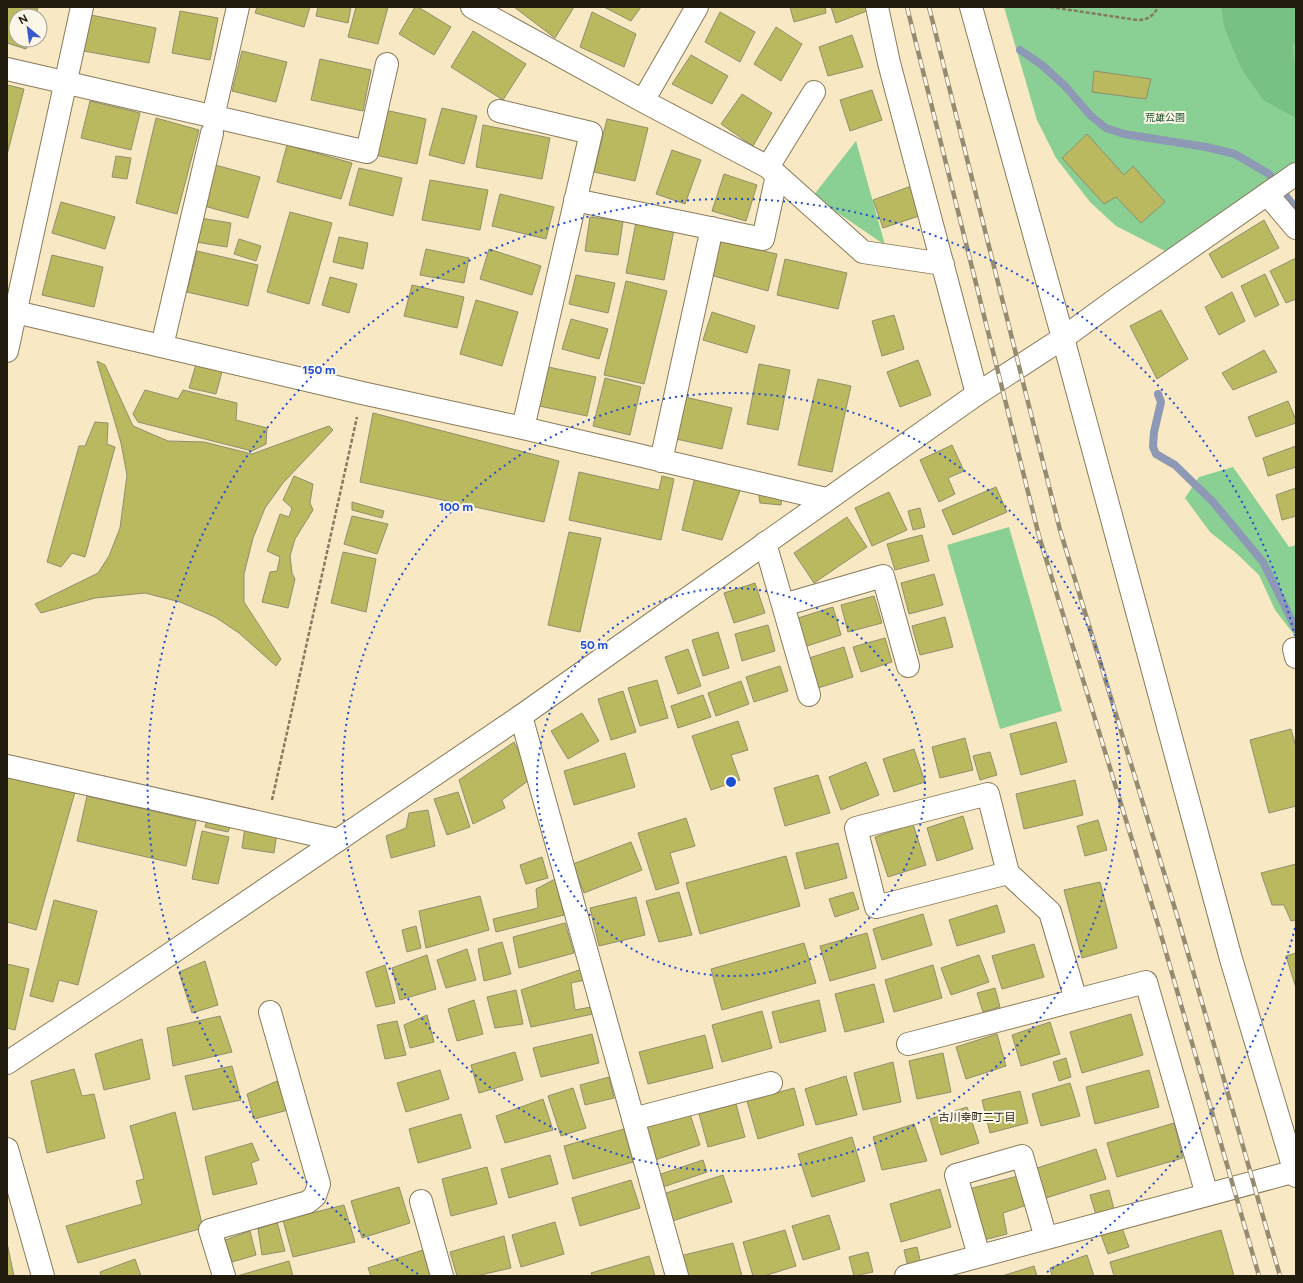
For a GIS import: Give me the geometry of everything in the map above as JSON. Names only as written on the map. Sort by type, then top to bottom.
[{"type":"street","points":[[7,351],[11,311],[66,82],[82,7]]},
{"type":"street","points":[[162,346],[213,125],[238,7]]},
{"type":"street","points":[[472,7],[497,13],[643,101],[772,170],[863,252],[942,264]]},
{"type":"street","points":[[643,101],[697,7]]},
{"type":"street","points":[[878,7],[890,63],[977,394]]},
{"type":"street","points":[[906,1276],[1207,1195],[1296,1173],[1231,959],[1063,338],[971,7]]},
{"type":"street","points":[[7,69],[66,82],[213,125],[367,152],[387,64]]},
{"type":"street","points":[[575,200],[763,239],[772,170],[814,92]]},
{"type":"street","points":[[499,111],[591,133],[523,428]]},
{"type":"street","points":[[7,1063],[522,716],[826,499],[977,394],[1063,338],[1281,184],[1296,228]]},
{"type":"street","points":[[661,460],[712,228]]},
{"type":"street","points":[[11,311],[826,499]]},
{"type":"street","points":[[765,542],[809,694]]},
{"type":"street","points":[[783,605],[883,576],[908,666]]},
{"type":"street","points":[[522,716],[677,1276]]},
{"type":"street","points":[[7,766],[338,840]]},
{"type":"street","points":[[1008,873],[876,907],[856,828],[988,794],[1008,873],[1050,912],[1076,1000]]},
{"type":"street","points":[[908,1044],[1146,982],[1207,1195]]},
{"type":"street","points":[[224,1276],[210,1230],[308,1202],[315,1196],[319,1184],[270,1012]]},
{"type":"street","points":[[633,1119],[771,1083]]},
{"type":"street","points":[[7,1149],[43,1276]]},
{"type":"street","points":[[979,1256],[956,1175],[1022,1156],[1046,1238]]},
{"type":"street","points":[[421,1201],[442,1276]]},
{"type":"path","points":[[1050,7],[1143,20],[1155,13],[1158,7]]},
{"type":"path","points":[[267,824],[362,393]]},
{"type":"green space","name":"荒雄公園","points":[[1004,7],[1296,7],[1296,161],[1167,252],[1116,226],[1090,202],[1056,158],[1037,120]]},
{"type":"green space","points":[[1221,7],[1296,7],[1296,43],[1293,45],[1294,62],[1296,62],[1296,118],[1263,100],[1241,68],[1224,27]]},
{"type":"green space","points":[[856,141],[885,245],[813,196]]},
{"type":"green space","points":[[1233,467],[1289,547],[1296,545],[1296,637],[1275,610],[1259,575],[1236,553],[1210,532],[1185,498],[1199,477]]},
{"type":"green space","points":[[1009,527],[1062,711],[1000,729],[947,545]]},
{"type":"building","points":[[7,7],[38,8],[8,8],[7,43]]},
{"type":"building","points":[[257,7],[310,7],[304,27],[255,13]]},
{"type":"building","points":[[318,7],[351,7],[348,23],[316,16]]},
{"type":"building","points":[[356,7],[388,7],[378,44],[348,37]]},
{"type":"building","points":[[415,7],[418,7],[451,27],[434,55],[399,34]]},
{"type":"building","points":[[514,7],[574,7],[555,38]]},
{"type":"building","points":[[604,7],[641,7],[631,21]]},
{"type":"building","points":[[790,7],[825,7],[826,13],[794,22]]},
{"type":"building","points":[[831,7],[866,7],[867,11],[836,23]]},
{"type":"building","points":[[180,11],[218,18],[210,60],[172,53]]},
{"type":"building","points":[[592,12],[636,34],[624,67],[580,47]]},
{"type":"building","points":[[720,12],[755,32],[740,62],[705,42]]},
{"type":"building","points":[[91,15],[156,28],[149,63],[84,51]]},
{"type":"building","points":[[776,27],[802,44],[781,81],[754,64]]},
{"type":"building","points":[[473,31],[526,64],[503,100],[451,67]]},
{"type":"building","points":[[852,35],[863,67],[828,76],[819,47]]},
{"type":"building","points":[[242,51],[287,62],[276,102],[232,91]]},
{"type":"building","points":[[691,55],[728,76],[712,104],[672,84]]},
{"type":"building","points":[[320,59],[371,70],[363,111],[311,100]]},
{"type":"building","points":[[1094,71],[1151,79],[1146,99],[1092,92]]},
{"type":"building","points":[[7,85],[24,89],[7,155]]},
{"type":"building","points":[[872,90],[882,120],[850,131],[840,100]]},
{"type":"building","points":[[742,94],[772,113],[753,146],[721,124]]},
{"type":"building","points":[[90,101],[140,113],[131,150],[81,138]]},
{"type":"building","points":[[442,108],[477,116],[464,164],[429,155]]},
{"type":"building","points":[[385,110],[426,119],[417,164],[375,155]]},
{"type":"building","points":[[156,118],[199,130],[177,214],[136,203]]},
{"type":"building","points":[[607,119],[648,128],[635,181],[594,172]]},
{"type":"building","points":[[483,125],[550,138],[542,179],[476,167]]},
{"type":"building","points":[[1087,134],[1124,175],[1133,166],[1165,202],[1141,223],[1116,197],[1104,204],[1062,158]]},
{"type":"building","points":[[287,145],[352,163],[341,199],[277,182]]},
{"type":"building","points":[[672,150],[701,160],[685,204],[656,194]]},
{"type":"building","points":[[116,156],[131,158],[127,179],[112,177]]},
{"type":"building","points":[[215,165],[260,177],[248,218],[204,206]]},
{"type":"building","points":[[359,168],[402,178],[393,216],[349,205]]},
{"type":"building","points":[[724,174],[757,185],[746,221],[712,211]]},
{"type":"building","points":[[430,180],[488,190],[480,230],[422,220]]},
{"type":"building","points":[[914,185],[922,215],[883,228],[873,200]]},
{"type":"building","points":[[500,194],[554,207],[546,239],[492,226]]},
{"type":"building","points":[[61,202],[115,217],[105,249],[52,233]]},
{"type":"building","points":[[290,212],[332,223],[309,304],[267,292]]},
{"type":"building","points":[[590,217],[623,221],[618,255],[585,251]]},
{"type":"building","points":[[200,218],[231,223],[227,247],[196,242]]},
{"type":"building","points":[[1264,220],[1279,248],[1222,278],[1209,254]]},
{"type":"building","points":[[636,222],[674,230],[664,280],[626,273]]},
{"type":"building","points":[[339,237],[368,243],[363,269],[333,262]]},
{"type":"building","points":[[239,239],[261,246],[256,261],[234,254]]},
{"type":"building","points":[[718,241],[777,254],[768,291],[710,275]]},
{"type":"building","points":[[426,249],[469,258],[464,283],[420,275]]},
{"type":"building","points":[[489,249],[541,266],[532,295],[480,279]]},
{"type":"building","points":[[197,251],[258,265],[248,306],[187,292]]},
{"type":"building","points":[[52,255],[103,267],[94,307],[42,295]]},
{"type":"building","points":[[1296,258],[1296,299],[1286,303],[1270,271]]},
{"type":"building","points":[[785,259],[847,273],[838,309],[777,295]]},
{"type":"building","points":[[1265,274],[1279,305],[1255,317],[1241,286]]},
{"type":"building","points":[[576,275],[615,283],[608,313],[569,304]]},
{"type":"building","points":[[330,277],[357,284],[349,313],[322,305]]},
{"type":"building","points":[[626,281],[667,291],[644,384],[604,375]]},
{"type":"building","points":[[412,285],[464,297],[457,328],[404,316]]},
{"type":"building","points":[[1232,292],[1245,321],[1219,335],[1205,307]]},
{"type":"building","points":[[476,300],[518,312],[502,366],[460,354]]},
{"type":"building","points":[[1161,310],[1188,359],[1157,379],[1130,326]]},
{"type":"building","points":[[712,312],[755,326],[747,353],[703,340]]},
{"type":"building","points":[[894,315],[904,349],[882,356],[872,321]]},
{"type":"building","points":[[571,319],[608,329],[599,359],[562,349]]},
{"type":"building","points":[[1264,350],[1277,372],[1233,390],[1222,373]]},
{"type":"building","points":[[918,360],[931,395],[900,407],[887,372]]},
{"type":"building","points":[[97,361],[105,365],[133,426],[168,441],[204,442],[252,454],[329,426],[333,430],[283,483],[265,508],[253,538],[244,574],[244,602],[281,659],[276,666],[239,633],[215,617],[180,602],[145,593],[95,598],[41,613],[35,604],[98,573],[109,556],[120,528],[127,475],[121,443]]},
{"type":"building","points":[[197,361],[223,368],[216,394],[189,388]]},
{"type":"building","points":[[759,364],[790,370],[778,430],[747,424]]},
{"type":"building","points":[[548,367],[596,377],[587,416],[539,406]]},
{"type":"building","points":[[605,378],[641,387],[630,435],[593,426]]},
{"type":"building","points":[[818,379],[851,386],[832,472],[798,465]]},
{"type":"building","points":[[145,390],[178,399],[183,390],[237,403],[236,420],[267,428],[266,444],[252,451],[138,422],[133,414]]},
{"type":"building","points":[[685,397],[732,408],[722,449],[676,439]]},
{"type":"building","points":[[1288,401],[1296,423],[1256,437],[1248,417]]},
{"type":"building","points":[[373,413],[559,461],[544,522],[360,482]]},
{"type":"building","points":[[95,422],[108,423],[107,444],[115,447],[85,557],[72,553],[61,567],[47,562],[79,446],[85,446]]},
{"type":"building","points":[[952,445],[964,471],[948,478],[955,494],[939,502],[920,460]]},
{"type":"building","points":[[1296,446],[1296,467],[1268,476],[1263,458]]},
{"type":"building","points":[[579,472],[659,490],[662,476],[674,479],[661,540],[569,520]]},
{"type":"building","points":[[294,476],[313,484],[310,503],[313,510],[295,539],[290,556],[292,573],[295,579],[288,608],[262,602],[270,572],[277,571],[280,557],[267,551],[280,514],[289,517],[292,508],[283,500]]},
{"type":"building","points":[[695,477],[741,488],[722,540],[682,530]]},
{"type":"building","points":[[996,487],[1007,512],[953,535],[942,510]]},
{"type":"building","points":[[1296,488],[1296,516],[1282,520],[1276,495]]},
{"type":"building","points":[[758,490],[782,494],[781,505],[760,503]]},
{"type":"building","points":[[889,492],[907,530],[872,546],[855,508]]},
{"type":"building","points":[[352,502],[384,511],[382,518],[352,510]]},
{"type":"building","points":[[920,508],[925,527],[913,530],[908,511]]},
{"type":"building","points":[[352,516],[388,524],[377,554],[344,544]]},
{"type":"building","points":[[847,517],[867,547],[814,583],[794,553]]},
{"type":"building","points":[[569,532],[601,538],[580,632],[548,625]]},
{"type":"building","points":[[922,535],[929,561],[895,570],[887,544]]},
{"type":"building","points":[[343,552],[376,559],[366,612],[331,603]]},
{"type":"building","points":[[934,574],[943,605],[909,614],[901,583]]},
{"type":"building","points":[[755,583],[765,613],[734,623],[724,593]]},
{"type":"building","points":[[874,596],[882,623],[848,632],[841,605]]},
{"type":"building","points":[[833,607],[841,635],[804,647],[795,619]]},
{"type":"building","points":[[945,617],[953,647],[920,655],[912,626]]},
{"type":"building","points":[[768,625],[775,651],[742,661],[735,634]]},
{"type":"building","points":[[718,632],[729,668],[703,676],[692,640]]},
{"type":"building","points":[[885,638],[892,662],[861,672],[853,647]]},
{"type":"building","points":[[844,647],[853,677],[818,688],[809,658]]},
{"type":"building","points":[[688,649],[701,686],[678,694],[665,657]]},
{"type":"building","points":[[780,666],[788,691],[754,702],[746,677]]},
{"type":"building","points":[[657,680],[668,718],[640,726],[628,688]]},
{"type":"building","points":[[741,681],[749,704],[716,716],[708,693]]},
{"type":"building","points":[[623,691],[636,732],[611,740],[598,699]]},
{"type":"building","points":[[703,695],[711,717],[678,728],[671,706]]},
{"type":"building","points":[[582,713],[599,741],[568,759],[551,731]]},
{"type":"building","points":[[738,721],[748,750],[731,755],[740,780],[711,790],[692,736]]},
{"type":"building","points":[[1056,722],[1067,762],[1021,775],[1010,734]]},
{"type":"building","points":[[1291,729],[1296,747],[1296,806],[1269,813],[1250,740]]},
{"type":"building","points":[[965,738],[973,770],[940,778],[932,747]]},
{"type":"building","points":[[514,742],[532,778],[502,800],[505,808],[473,824],[459,780]]},
{"type":"building","points":[[914,749],[925,782],[894,792],[883,759]]},
{"type":"building","points":[[990,752],[997,775],[980,780],[973,756]]},
{"type":"building","points":[[625,753],[635,787],[574,805],[564,771]]},
{"type":"building","points":[[866,762],[879,795],[841,810],[829,777]]},
{"type":"building","points":[[7,773],[75,792],[36,930],[7,922]]},
{"type":"building","points":[[818,775],[830,813],[785,826],[774,788]]},
{"type":"building","points":[[1075,780],[1083,815],[1024,829],[1016,794]]},
{"type":"building","points":[[458,792],[470,827],[447,835],[434,799]]},
{"type":"building","points":[[87,796],[196,821],[186,866],[77,841]]},
{"type":"building","points":[[428,810],[435,846],[391,858],[386,836],[406,828],[409,813]]},
{"type":"building","points":[[963,816],[973,849],[937,861],[927,828]]},
{"type":"building","points":[[208,817],[232,822],[228,832],[205,827]]},
{"type":"building","points":[[686,818],[695,846],[670,853],[679,883],[656,890],[638,833]]},
{"type":"building","points":[[1098,820],[1107,850],[1085,856],[1077,826]]},
{"type":"building","points":[[913,824],[926,865],[888,877],[875,837]]},
{"type":"building","points":[[245,827],[277,832],[274,853],[242,848]]},
{"type":"building","points":[[202,831],[229,837],[218,884],[192,879]]},
{"type":"building","points":[[631,842],[642,870],[584,893],[573,864]]},
{"type":"building","points":[[838,843],[847,878],[805,889],[796,853]]},
{"type":"building","points":[[786,856],[800,906],[700,934],[686,883]]},
{"type":"building","points":[[542,857],[548,878],[526,884],[520,865]]},
{"type":"building","points":[[1296,864],[1296,920],[1291,921],[1284,905],[1272,905],[1261,873]]},
{"type":"building","points":[[555,879],[564,915],[496,932],[493,919],[538,908],[536,889]]},
{"type":"building","points":[[1100,882],[1117,948],[1082,958],[1064,890]]},
{"type":"building","points":[[679,892],[692,935],[659,942],[646,901]]},
{"type":"building","points":[[853,892],[859,909],[835,917],[829,899]]},
{"type":"building","points":[[480,896],[489,930],[426,948],[419,911]]},
{"type":"building","points":[[636,897],[645,935],[599,946],[590,908]]},
{"type":"building","points":[[54,900],[97,911],[78,985],[59,980],[53,1002],[30,996]]},
{"type":"building","points":[[997,905],[1005,932],[957,946],[949,920]]},
{"type":"building","points":[[923,914],[932,945],[882,960],[873,929]]},
{"type":"building","points":[[565,923],[574,953],[519,968],[513,937]]},
{"type":"building","points":[[416,926],[421,948],[407,952],[402,930]]},
{"type":"building","points":[[867,933],[876,968],[830,981],[820,946]]},
{"type":"building","points":[[502,942],[511,974],[484,981],[478,949]]},
{"type":"building","points":[[804,943],[816,983],[722,1010],[711,969]]},
{"type":"building","points":[[1034,944],[1044,977],[1002,989],[992,956]]},
{"type":"building","points":[[467,949],[476,980],[446,988],[437,960]]},
{"type":"building","points":[[1296,953],[1296,988],[1286,956]]},
{"type":"building","points":[[427,955],[436,989],[400,1000],[392,968]]},
{"type":"building","points":[[979,955],[989,982],[951,995],[941,968]]},
{"type":"building","points":[[205,961],[218,1005],[192,1013],[179,972]]},
{"type":"building","points":[[7,964],[29,969],[15,1030],[7,1028]]},
{"type":"building","points":[[385,965],[395,1003],[376,1007],[366,972]]},
{"type":"building","points":[[933,965],[942,998],[894,1012],[885,980]]},
{"type":"building","points":[[582,969],[585,980],[571,983],[575,1010],[591,1007],[593,1014],[531,1027],[521,990]]},
{"type":"building","points":[[874,984],[884,1022],[845,1032],[835,994]]},
{"type":"building","points":[[995,988],[1000,1007],[983,1012],[977,993]]},
{"type":"building","points":[[516,990],[523,1024],[495,1028],[487,997]]},
{"type":"building","points":[[474,1000],[483,1034],[457,1041],[448,1009]]},
{"type":"building","points":[[819,1000],[826,1031],[780,1043],[772,1012]]},
{"type":"building","points":[[762,1011],[772,1048],[722,1062],[712,1025]]},
{"type":"building","points":[[1131,1014],[1143,1055],[1082,1073],[1070,1032]]},
{"type":"building","points":[[427,1015],[434,1042],[410,1048],[404,1025]]},
{"type":"building","points":[[220,1016],[232,1052],[173,1066],[167,1028]]},
{"type":"building","points":[[397,1021],[406,1055],[385,1059],[377,1025]]},
{"type":"building","points":[[1050,1022],[1060,1054],[1021,1066],[1012,1035]]},
{"type":"building","points":[[592,1034],[599,1063],[541,1077],[533,1048]]},
{"type":"building","points":[[997,1034],[1006,1066],[966,1079],[956,1047]]},
{"type":"building","points":[[705,1035],[713,1068],[648,1084],[639,1052]]},
{"type":"building","points":[[142,1039],[150,1079],[104,1090],[95,1054]]},
{"type":"building","points":[[515,1052],[523,1080],[479,1093],[471,1065]]},
{"type":"building","points":[[943,1053],[951,1092],[917,1099],[909,1061]]},
{"type":"building","points":[[1066,1058],[1071,1077],[1059,1081],[1053,1062]]},
{"type":"building","points":[[893,1062],[901,1102],[863,1110],[854,1073]]},
{"type":"building","points":[[232,1066],[241,1100],[193,1110],[185,1076]]},
{"type":"building","points":[[74,1069],[82,1096],[94,1094],[105,1138],[47,1153],[31,1081]]},
{"type":"building","points":[[440,1070],[449,1099],[406,1112],[397,1083]]},
{"type":"building","points":[[1149,1070],[1159,1107],[1095,1124],[1086,1087]]},
{"type":"building","points":[[846,1076],[857,1115],[816,1125],[805,1089]]},
{"type":"building","points":[[609,1077],[614,1098],[585,1105],[580,1085]]},
{"type":"building","points":[[277,1081],[288,1110],[254,1119],[247,1094]]},
{"type":"building","points":[[1070,1083],[1080,1116],[1041,1126],[1032,1094]]},
{"type":"building","points":[[573,1088],[586,1128],[561,1136],[548,1096]]},
{"type":"building","points":[[794,1088],[804,1125],[758,1139],[747,1101]]},
{"type":"building","points":[[1020,1091],[1028,1123],[990,1133],[982,1100]]},
{"type":"building","points":[[543,1099],[553,1130],[505,1143],[496,1116]]},
{"type":"building","points":[[736,1104],[745,1137],[708,1147],[699,1114]]},
{"type":"building","points":[[967,1107],[979,1143],[941,1155],[930,1119]]},
{"type":"building","points":[[175,1112],[203,1228],[78,1263],[66,1226],[142,1204],[136,1181],[144,1179],[130,1126]]},
{"type":"building","points":[[461,1114],[471,1148],[418,1163],[409,1129]]},
{"type":"building","points":[[690,1114],[700,1145],[655,1160],[645,1128]]},
{"type":"building","points":[[1174,1123],[1183,1158],[1117,1177],[1107,1143]]},
{"type":"building","points":[[914,1124],[927,1161],[882,1170],[873,1137]]},
{"type":"building","points":[[624,1129],[633,1162],[573,1179],[564,1146]]},
{"type":"building","points":[[852,1137],[865,1181],[812,1197],[798,1154]]},
{"type":"building","points":[[252,1143],[259,1160],[251,1163],[257,1184],[213,1195],[205,1157]]},
{"type":"building","points":[[1096,1149],[1106,1179],[1046,1198],[1037,1168]]},
{"type":"building","points":[[550,1155],[558,1184],[509,1198],[501,1169]]},
{"type":"building","points":[[703,1160],[707,1172],[660,1188],[655,1176]]},
{"type":"building","points":[[487,1167],[497,1204],[451,1216],[442,1179]]},
{"type":"building","points":[[723,1175],[732,1202],[669,1222],[660,1195]]},
{"type":"building","points":[[1018,1176],[1027,1205],[1003,1213],[1007,1234],[984,1240],[969,1189]]},
{"type":"building","points":[[631,1180],[640,1208],[580,1226],[572,1198]]},
{"type":"building","points":[[399,1187],[410,1223],[362,1238],[351,1201]]},
{"type":"building","points":[[940,1189],[951,1227],[901,1242],[890,1204]]},
{"type":"building","points":[[1109,1190],[1115,1213],[1097,1218],[1090,1195]]},
{"type":"building","points":[[344,1205],[355,1242],[293,1257],[283,1220]]},
{"type":"building","points":[[829,1215],[840,1249],[803,1260],[792,1226]]},
{"type":"building","points":[[277,1222],[285,1251],[262,1255],[258,1229]]},
{"type":"building","points":[[555,1222],[564,1254],[521,1267],[512,1235]]},
{"type":"building","points":[[1122,1228],[1129,1247],[1108,1254],[1101,1235]]},
{"type":"building","points":[[785,1230],[796,1266],[764,1276],[753,1276],[743,1242]]},
{"type":"building","points":[[1221,1230],[1234,1276],[1114,1276],[1110,1262]]},
{"type":"building","points":[[250,1231],[256,1255],[232,1262],[225,1240]]},
{"type":"building","points":[[504,1236],[511,1268],[476,1276],[457,1276],[450,1252]]},
{"type":"building","points":[[7,1243],[14,1276],[7,1276]]},
{"type":"building","points":[[733,1243],[742,1276],[686,1276],[680,1256]]},
{"type":"building","points":[[917,1247],[921,1264],[908,1267],[904,1250]]},
{"type":"building","points":[[423,1250],[430,1276],[371,1276],[368,1268]]},
{"type":"building","points":[[868,1252],[873,1272],[854,1276],[849,1257]]},
{"type":"building","points":[[1087,1255],[1094,1276],[1052,1276],[1050,1268]]},
{"type":"building","points":[[649,1256],[655,1276],[592,1276],[591,1273]]},
{"type":"building","points":[[135,1259],[141,1276],[101,1276],[100,1272]]},
{"type":"building","points":[[289,1261],[293,1276],[237,1276]]},
{"type":"building","points":[[1034,1266],[1037,1276],[1002,1276]]},
{"type":"waterway","points":[[1020,50],[1042,65],[1065,86],[1090,115],[1106,128],[1124,134],[1206,147],[1235,154],[1269,174],[1296,209]]},
{"type":"waterway","points":[[1158,394],[1161,402],[1154,432],[1153,447],[1156,454],[1175,465],[1213,502],[1263,562],[1296,629]]},
{"type":"railway","points":[[907,7],[1039,536],[1159,928],[1259,1276]]},
{"type":"railway","points":[[929,7],[1060,530],[1179,922],[1280,1276]]},
{"type":"district","name":"古川幸町二丁目","points":[[977,1117]]}]
